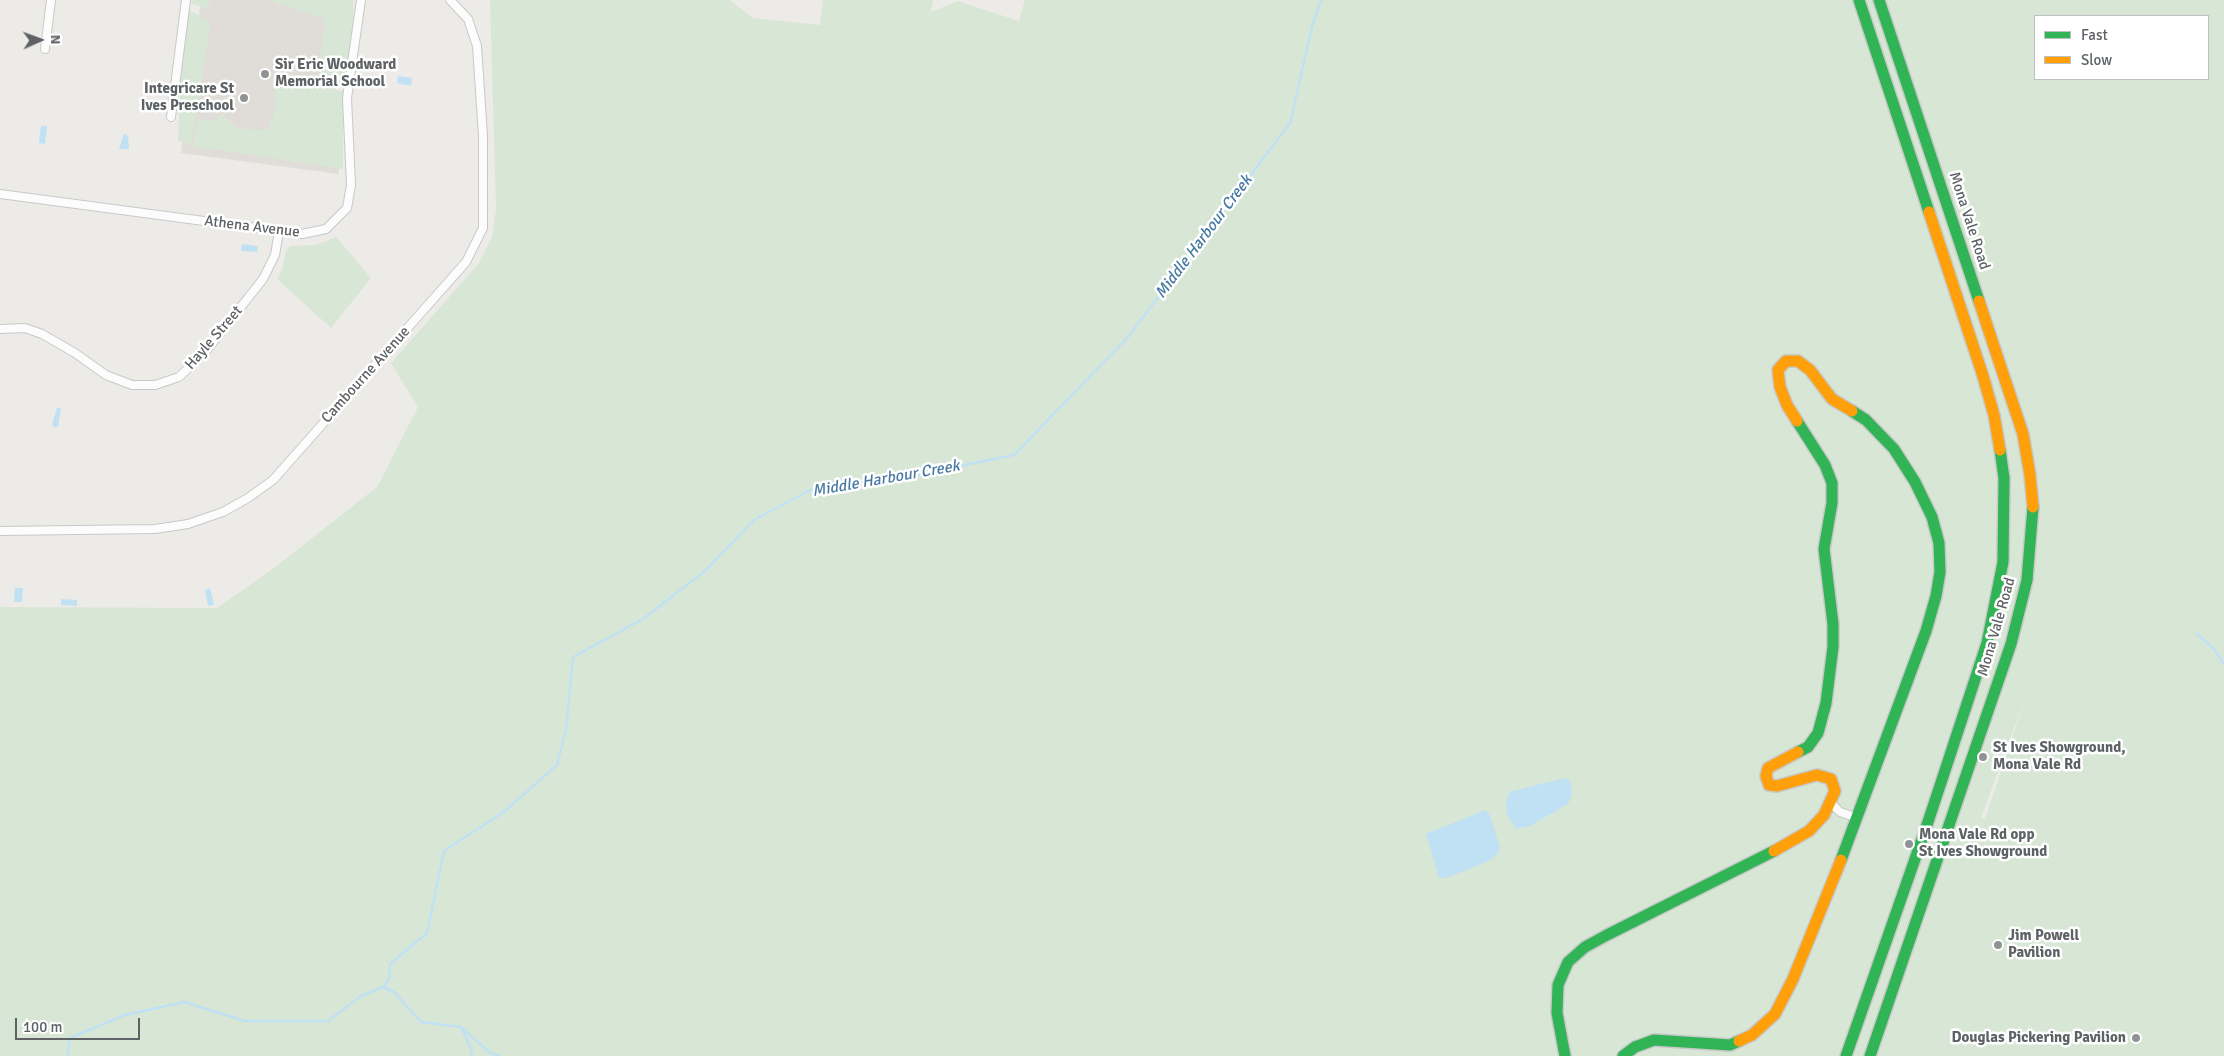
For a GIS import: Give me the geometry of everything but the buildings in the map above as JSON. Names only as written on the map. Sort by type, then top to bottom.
[{"type":"main road","name":"Mona Vale Road","points":[[1846,1056],[1929,819],[1987,643],[2003,562],[2005,511],[2004,478],[1989,400],[1859,0]]},
{"type":"main road","name":"Mona Vale Road","points":[[1870,1056],[2011,644],[2027,580],[2033,513],[2030,474],[2023,434],[1879,0]]},
{"type":"main road","points":[[1565,1056],[1557,1013],[1558,985],[1568,962],[1585,947],[1607,935],[1810,831],[1831,803],[1835,791],[1831,779],[1817,775],[1777,786],[1769,785],[1766,776],[1768,768],[1808,747],[1818,733],[1826,703],[1833,647],[1833,624],[1825,570],[1824,549],[1832,503],[1832,482],[1825,465],[1787,405],[1780,387],[1778,370],[1786,361],[1798,360],[1810,370],[1832,398],[1866,420],[1894,449],[1914,482],[1927,508],[1939,542],[1940,572],[1936,596],[1929,622],[1858,818],[1793,980],[1775,1014],[1752,1035],[1730,1045],[1654,1040],[1635,1048],[1623,1056]]},
{"type":"street","points":[[45,49],[51,0]]},
{"type":"street","points":[[171,117],[186,0]]},
{"type":"street","name":"Athena Avenue","points":[[0,194],[302,234],[326,229],[347,208],[352,185],[347,98],[361,0]]},
{"type":"street","name":"Cambourne Avenue","points":[[0,531],[155,529],[188,524],[223,512],[248,498],[273,480],[466,262],[483,228],[482,118],[477,46],[468,19],[450,0]]},
{"type":"street","name":"Hayle Street","points":[[0,329],[25,328],[42,334],[106,375],[132,385],[155,385],[179,377],[206,351],[263,279],[275,255],[279,231]]},
{"type":"street","points":[[1831,803],[1840,812],[1858,818]]},
{"type":"shaded area","name":"Sir Eric Woodward Memorial School","points":[[201,0],[348,0],[335,94],[339,174],[181,153]]},
{"type":"green space","points":[[192,0],[211,0],[207,8],[191,4]]},
{"type":"green space","points":[[272,0],[353,0],[354,28],[345,85],[318,82],[325,18],[278,4]]},
{"type":"green space","points":[[490,0],[730,0],[753,18],[820,25],[823,0],[933,0],[931,12],[958,1],[1019,21],[1025,0],[2224,0],[2224,1056],[0,1056],[0,607],[217,608],[274,568],[377,487],[418,407],[391,363],[479,263],[492,237],[496,209]],"holes":[[[2026,697],[1985,819],[1981,818]]]},
{"type":"green space","points":[[189,10],[211,22],[191,144],[178,141],[180,78]]},
{"type":"green space","points":[[308,86],[343,91],[343,169],[193,146],[197,120],[217,120],[221,113],[237,128],[267,131],[276,109],[275,88]]},
{"type":"green space","points":[[336,237],[371,278],[331,328],[277,279],[282,270],[286,250],[291,246],[316,245]]},
{"type":"water","points":[[398,76],[412,78],[411,86],[397,83]]},
{"type":"water","points":[[41,126],[47,126],[45,144],[39,143]]},
{"type":"water","points":[[124,134],[128,136],[129,149],[119,149]]},
{"type":"water","points":[[242,244],[258,246],[257,252],[241,251]]},
{"type":"water","points":[[57,408],[61,408],[58,427],[54,427],[52,425]]},
{"type":"water","points":[[15,588],[23,588],[22,602],[14,602]]},
{"type":"water","points":[[210,588],[214,605],[208,606],[205,590]]},
{"type":"water","points":[[61,599],[77,600],[77,606],[61,605]]},
{"type":"water","points":[[1565,778],[1571,783],[1572,795],[1568,804],[1530,826],[1516,829],[1507,814],[1506,802],[1509,792]]},
{"type":"water","points":[[1485,810],[1490,815],[1500,848],[1497,855],[1487,862],[1446,878],[1439,878],[1426,834]]},
{"type":"waterway","name":"Middle Harbour Creek","points":[[383,987],[389,979],[390,964],[427,933],[444,851],[505,811],[557,765],[566,729],[573,657],[643,619],[705,571],[754,520],[814,488],[879,482],[1014,455],[1128,337],[1290,123],[1313,23],[1321,0]]},
{"type":"waterway","points":[[2197,634],[2214,649],[2224,664]]},
{"type":"waterway","name":"Middle Harbour Creek","points":[[67,1056],[70,1038],[125,1015],[184,1002],[245,1021],[328,1021],[361,996],[383,987],[394,992],[421,1022],[461,1027]]},
{"type":"waterway","points":[[461,1027],[490,1053],[499,1056]]},
{"type":"waterway","points":[[462,1029],[472,1052],[471,1056]]},
{"type":"traffic: fast","points":[[1859,0],[1929,212]]},
{"type":"traffic: fast","points":[[1879,0],[1979,301]]},
{"type":"traffic: fast","points":[[1841,860],[1926,631],[1936,596],[1940,572],[1939,543],[1932,517],[1915,482],[1894,449],[1866,420],[1852,411]]},
{"type":"traffic: fast","points":[[1797,421],[1825,465],[1832,483],[1832,503],[1824,549],[1833,624],[1833,647],[1826,703],[1818,733],[1808,747],[1798,752]]},
{"type":"traffic: fast","points":[[1846,1056],[1929,819],[1987,643],[2003,562],[2004,478],[2000,450]]},
{"type":"traffic: fast","points":[[1870,1056],[2011,644],[2027,580],[2033,507]]},
{"type":"traffic: fast","points":[[1565,1056],[1557,1013],[1558,985],[1568,962],[1585,947],[1607,935],[1774,851]]},
{"type":"traffic: fast","points":[[1623,1056],[1635,1047],[1654,1040],[1730,1045],[1739,1041]]},
{"type":"traffic: slow","points":[[1929,212],[1983,376],[1994,415],[2000,450]]},
{"type":"traffic: slow","points":[[1979,301],[2023,434],[2033,507]]},
{"type":"traffic: slow","points":[[1797,421],[1787,405],[1780,387],[1778,370],[1786,361],[1798,361],[1810,370],[1832,399],[1852,411]]},
{"type":"traffic: slow","points":[[1774,851],[1809,831],[1824,815],[1835,791],[1831,779],[1817,775],[1777,786],[1769,785],[1766,776],[1768,768],[1798,752]]},
{"type":"traffic: slow","points":[[1739,1041],[1752,1035],[1775,1014],[1793,979],[1841,860]]},
{"type":"place","name":"Sir Eric Woodward Memorial School","points":[[265,74]]},
{"type":"place","name":"Integricare St Ives Preschool","points":[[244,98]]},
{"type":"place","name":"St Ives Showground, Mona Vale Rd","points":[[1983,757]]},
{"type":"place","name":"Mona Vale Rd opp St Ives Showground","points":[[1909,844]]},
{"type":"place","name":"Jim Powell Pavilion","points":[[1998,945]]},
{"type":"place","name":"Douglas Pickering Pavilion","points":[[2136,1038]]}]
